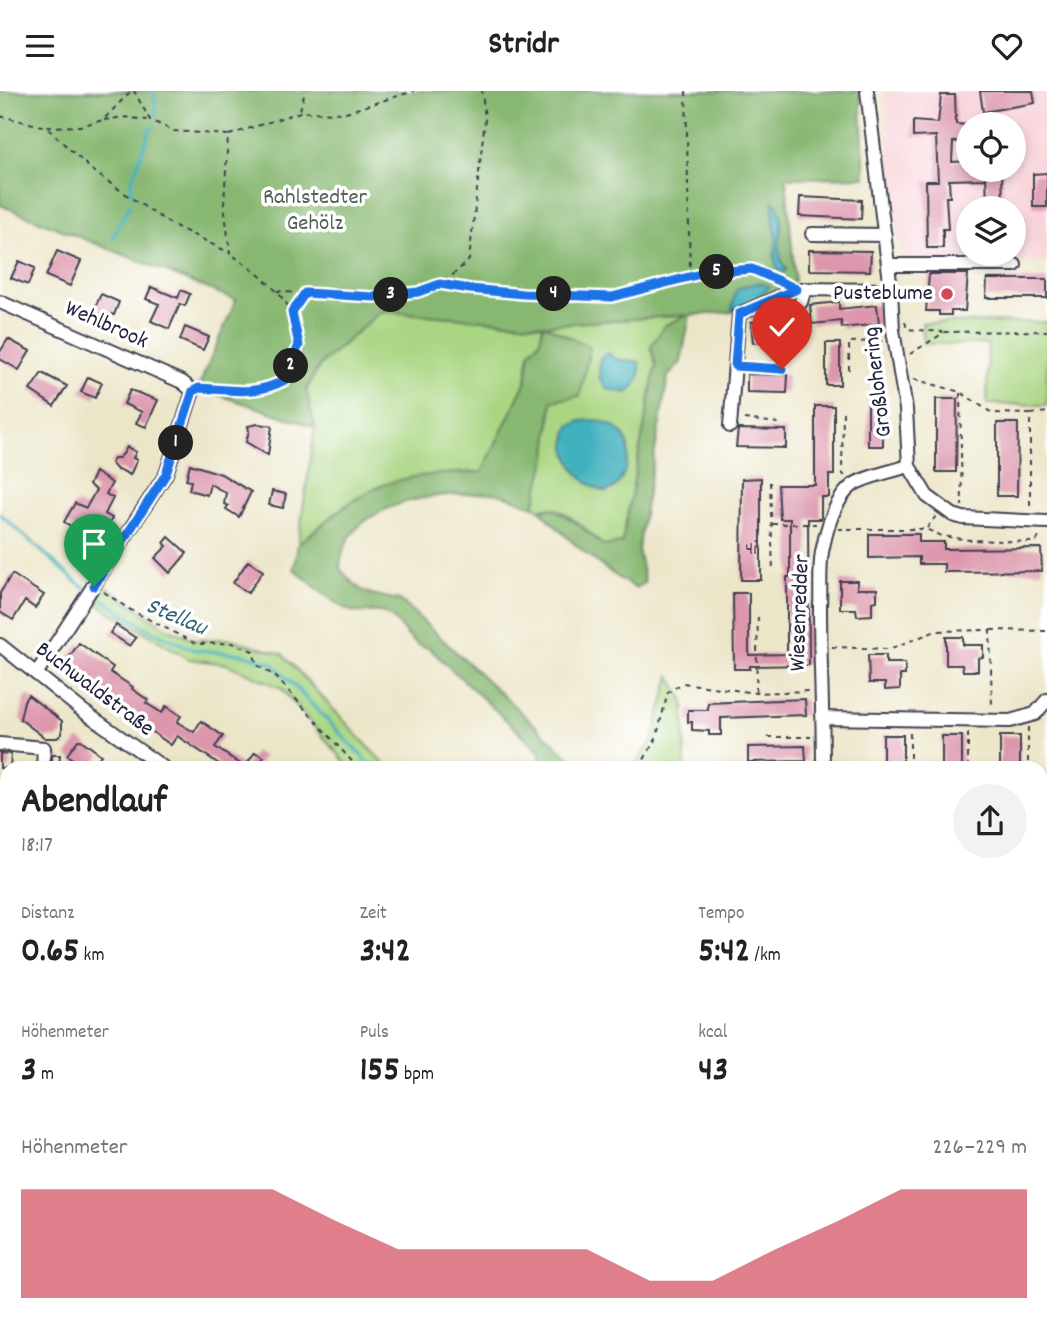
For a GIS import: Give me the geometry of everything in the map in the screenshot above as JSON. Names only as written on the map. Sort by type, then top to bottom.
[{"type":"street","name":"Großlohering","points":[[867,91],[895,341],[906,409],[909,465],[927,496],[942,508],[962,518],[1047,522]]},
{"type":"street","points":[[812,235],[885,235]]},
{"type":"street","points":[[888,265],[956,265]]},
{"type":"street","points":[[731,422],[739,314],[773,300],[781,309],[795,309],[801,302],[801,289],[891,290]]},
{"type":"street","name":"Wehlbrook","points":[[0,302],[183,382],[193,391]]},
{"type":"street","points":[[36,674],[166,474],[193,391]]},
{"type":"street","points":[[853,484],[909,465]]},
{"type":"street","name":"Wiesenredder","points":[[823,761],[820,690],[821,555],[828,527],[839,503],[853,484]]},
{"type":"street","name":"Buchwaldstraße","points":[[0,645],[83,711],[154,761]]},
{"type":"street","points":[[823,718],[1010,721],[1035,714],[1047,700]]},
{"type":"street","points":[[0,744],[44,748],[43,761]]},
{"type":"path","points":[[103,120],[133,91],[150,120]]},
{"type":"path","points":[[300,112],[305,91]]},
{"type":"path","points":[[0,115],[46,127],[80,125],[122,117],[150,120],[174,131],[228,135],[300,112],[343,113],[414,91]]},
{"type":"path","points":[[277,291],[374,297],[418,292],[440,284],[469,260],[485,119],[482,91]]},
{"type":"path","points":[[686,91],[690,277]]},
{"type":"path","points":[[46,127],[94,172],[169,223],[230,253],[253,270],[277,291],[292,312],[299,345],[285,380],[268,390],[242,392],[199,388],[193,391]]},
{"type":"path","points":[[228,135],[224,204],[230,253]]},
{"type":"path","points":[[440,284],[523,294],[612,297],[690,277],[752,269],[801,289]]},
{"type":"path","points":[[292,312],[305,293]]},
{"type":"path","points":[[905,319],[907,329],[945,332],[1047,331]]},
{"type":"path","points":[[909,355],[945,332]]},
{"type":"path","points":[[849,370],[849,342],[895,341]]},
{"type":"path","points":[[735,366],[782,369]]},
{"type":"path","points":[[901,375],[960,392],[992,412],[1047,412]]},
{"type":"path","points":[[960,392],[962,518]]},
{"type":"path","points":[[843,412],[842,473],[853,484]]},
{"type":"path","points":[[1030,414],[1030,521]]},
{"type":"path","points":[[731,422],[778,423]]},
{"type":"path","points":[[770,482],[773,572]]},
{"type":"path","points":[[926,529],[942,508]]},
{"type":"path","points":[[771,524],[926,529],[970,540],[1035,542],[1047,528]]},
{"type":"path","points":[[94,586],[129,609],[196,644],[232,643],[253,651],[257,665],[276,677],[352,761]]},
{"type":"path","points":[[756,692],[758,617]]},
{"type":"path","points":[[990,630],[992,720]]},
{"type":"path","points":[[820,647],[890,649],[936,631],[1047,631]]},
{"type":"path","points":[[643,761],[656,739],[668,692],[683,683],[756,692],[820,690]]},
{"type":"path","points":[[1028,716],[1028,761]]},
{"type":"path","points":[[909,761],[910,719]]},
{"type":"path","points":[[968,720],[968,761]]},
{"type":"path","points":[[767,737],[823,737]]},
{"type":"shaded area","points":[[886,91],[1047,91],[1047,263],[1026,263],[1026,196],[956,196],[956,262],[901,261],[884,108]]},
{"type":"green space","name":"Rahlstedter Gehölz","points":[[0,91],[860,91],[865,177],[786,178],[795,281],[734,312],[690,315],[681,362],[668,376],[638,549],[645,583],[635,588],[609,571],[573,542],[540,510],[553,508],[578,524],[604,546],[622,543],[656,365],[651,346],[665,325],[688,315],[545,325],[590,347],[580,396],[552,401],[547,456],[534,506],[492,493],[409,501],[370,518],[355,531],[344,547],[340,568],[354,584],[366,592],[400,600],[573,761],[540,761],[540,752],[429,648],[411,639],[388,615],[356,612],[345,608],[294,569],[298,544],[377,487],[437,474],[482,472],[526,381],[530,352],[540,341],[543,325],[381,311],[320,365],[306,390],[315,427],[198,388],[236,300],[0,205]]},
{"type":"green space","points":[[381,311],[543,325],[540,341],[530,352],[526,381],[482,473],[424,477],[396,482],[369,492],[332,515],[298,544],[315,427],[306,390],[320,365]]},
{"type":"green space","points":[[690,315],[651,346],[656,365],[622,543],[604,546],[562,512],[534,506],[547,456],[552,401],[543,325]]},
{"type":"green space","points":[[1047,322],[1047,405],[987,404],[988,344],[924,344],[922,323]]},
{"type":"green space","points":[[105,586],[167,628],[195,640],[231,639],[282,654],[381,761],[344,761],[281,688],[227,664],[189,659],[94,602]]},
{"type":"green space","points":[[670,676],[684,701],[685,761],[639,761],[653,739]]},
{"type":"water","points":[[773,201],[778,207],[781,219],[779,248],[786,270],[784,272],[779,271],[775,261]]},
{"type":"water","points":[[758,283],[769,288],[749,303],[732,310],[735,292]]},
{"type":"water","points":[[608,353],[616,359],[639,362],[638,380],[628,393],[607,389],[599,377],[600,358]]},
{"type":"water","points":[[596,420],[619,430],[628,447],[628,459],[622,477],[616,486],[606,492],[579,475],[566,447],[570,426],[580,421]]},
{"type":"building","points":[[980,91],[1033,91],[1035,103],[983,112]]},
{"type":"building","points":[[941,95],[955,95],[956,142],[953,142],[952,162],[956,162],[956,180],[949,180],[950,197],[946,197],[948,229],[943,229],[943,248],[927,248],[926,181],[938,181],[936,136],[913,137],[913,121],[938,123]]},
{"type":"building","points":[[1047,173],[1047,207],[1033,207],[1033,174]]},
{"type":"building","points":[[986,182],[1002,182],[1003,196],[987,196]]},
{"type":"building","points":[[800,197],[862,200],[861,219],[799,216]]},
{"type":"building","points":[[809,250],[871,251],[870,271],[809,270]]},
{"type":"building","points":[[57,251],[81,261],[70,286],[46,276]]},
{"type":"building","points":[[19,261],[35,268],[28,285],[11,278]]},
{"type":"building","name":"Pusteblume","points":[[929,274],[968,274],[965,311],[951,311],[951,315],[939,315],[939,311],[926,311]]},
{"type":"building","points":[[987,279],[1047,279],[1047,298],[986,298]]},
{"type":"building","points":[[151,287],[178,298],[181,290],[190,294],[185,306],[180,304],[169,329],[151,321],[159,304],[146,299]]},
{"type":"building","points":[[101,294],[119,302],[114,315],[111,314],[109,318],[93,312]]},
{"type":"building","points":[[839,302],[839,309],[877,305],[879,324],[842,328],[841,321],[812,324],[810,305]]},
{"type":"building","points":[[769,321],[770,326],[788,325],[790,346],[772,348],[771,341],[753,343],[751,322]]},
{"type":"building","points":[[185,327],[209,337],[203,350],[180,340]]},
{"type":"building","points":[[8,339],[30,351],[19,370],[0,359],[0,352]]},
{"type":"building","points":[[826,343],[840,343],[840,385],[826,385]]},
{"type":"building","points":[[42,373],[67,386],[54,406],[30,390]]},
{"type":"building","points":[[747,374],[788,375],[787,393],[747,392]]},
{"type":"building","points":[[88,377],[102,383],[95,398],[81,392]]},
{"type":"building","points":[[130,390],[158,400],[146,427],[136,423],[142,412],[124,404]]},
{"type":"building","points":[[868,395],[883,395],[883,446],[868,446]]},
{"type":"building","points":[[936,399],[957,399],[956,472],[936,472]]},
{"type":"building","points":[[815,406],[834,406],[834,475],[829,475],[829,497],[821,497],[821,519],[808,519],[809,665],[750,666],[750,669],[734,669],[733,593],[749,593],[749,655],[787,654],[790,519],[780,519],[778,485],[815,485]]},
{"type":"building","points":[[997,423],[1018,423],[1017,496],[997,496]]},
{"type":"building","points":[[248,426],[272,426],[268,455],[246,442]]},
{"type":"building","points":[[738,429],[786,430],[786,448],[736,447]]},
{"type":"building","points":[[127,447],[136,452],[133,458],[137,460],[130,475],[119,469],[118,471],[111,463],[123,454]]},
{"type":"building","points":[[190,464],[221,474],[251,492],[239,517],[226,509],[226,493],[210,484],[207,495],[189,490],[191,481],[186,480]]},
{"type":"building","points":[[95,472],[112,483],[106,494],[113,498],[105,514],[112,518],[108,527],[104,525],[93,545],[80,538],[83,533],[64,522],[75,503],[86,508],[96,490],[89,485]]},
{"type":"building","points":[[761,478],[761,580],[741,580],[742,479]]},
{"type":"building","points":[[272,491],[286,494],[283,508],[269,505]]},
{"type":"building","points":[[869,534],[919,534],[919,542],[944,542],[944,549],[1041,548],[1042,571],[944,572],[944,564],[919,564],[919,557],[869,558]]},
{"type":"building","points":[[169,537],[187,553],[170,573],[155,558],[167,546],[164,543]]},
{"type":"building","points":[[248,561],[263,571],[248,593],[233,583]]},
{"type":"building","points":[[12,574],[44,595],[35,608],[25,601],[13,620],[0,612],[0,593]]},
{"type":"building","points":[[840,581],[857,581],[857,589],[877,589],[877,601],[872,602],[872,615],[857,616],[856,609],[840,609]]},
{"type":"building","points":[[116,625],[136,638],[130,646],[110,633]]},
{"type":"building","points":[[946,637],[963,637],[963,645],[983,645],[983,657],[978,658],[978,671],[963,671],[962,665],[946,665]]},
{"type":"building","points":[[79,643],[113,667],[110,672],[133,687],[132,689],[148,700],[146,703],[162,713],[166,706],[181,716],[177,722],[194,732],[201,721],[223,736],[215,747],[236,761],[214,761],[177,736],[171,745],[141,724],[145,719],[133,711],[130,716],[62,668]]},
{"type":"building","points":[[868,655],[886,655],[886,663],[905,663],[905,675],[900,675],[900,689],[885,690],[885,683],[869,683]]},
{"type":"building","points":[[28,695],[62,721],[62,734],[57,738],[45,738],[20,719]]},
{"type":"building","points":[[805,699],[806,715],[721,718],[721,735],[692,730],[692,722],[688,722],[688,710],[708,710],[708,703]]},
{"type":"building","points":[[883,735],[903,735],[903,761],[883,761]]},
{"type":"building","points":[[942,736],[962,736],[962,761],[942,761]]},
{"type":"building","points":[[1000,736],[1020,736],[1020,761],[1000,761]]},
{"type":"building","points":[[78,740],[81,740],[101,755],[96,761],[75,761],[67,755]]},
{"type":"building","points":[[805,746],[806,761],[748,761],[748,747]]},
{"type":"building","points":[[255,752],[264,757],[261,761],[249,761]]},
{"type":"building","points":[[0,753],[11,754],[10,761],[0,761]]},
{"type":"building","points":[[52,755],[60,755],[60,761],[52,761]]},
{"type":"waterway","points":[[154,91],[156,116]]},
{"type":"waterway","points":[[132,195],[131,183],[153,126]]},
{"type":"waterway","points":[[112,238],[130,205]]},
{"type":"waterway","name":"Stellau","points":[[0,514],[78,583],[146,628],[195,650],[242,654],[272,663],[365,761]]},
{"type":"place","name":"Pusteblume","points":[[947,294]]},
{"type":"route","points":[[94,586],[166,474],[193,391],[199,388],[242,392],[268,390],[285,380],[299,345],[292,312],[305,293],[374,297],[418,292],[440,284],[523,294],[612,297],[704,273],[752,269],[797,289],[739,314],[735,366],[782,369]]}]
